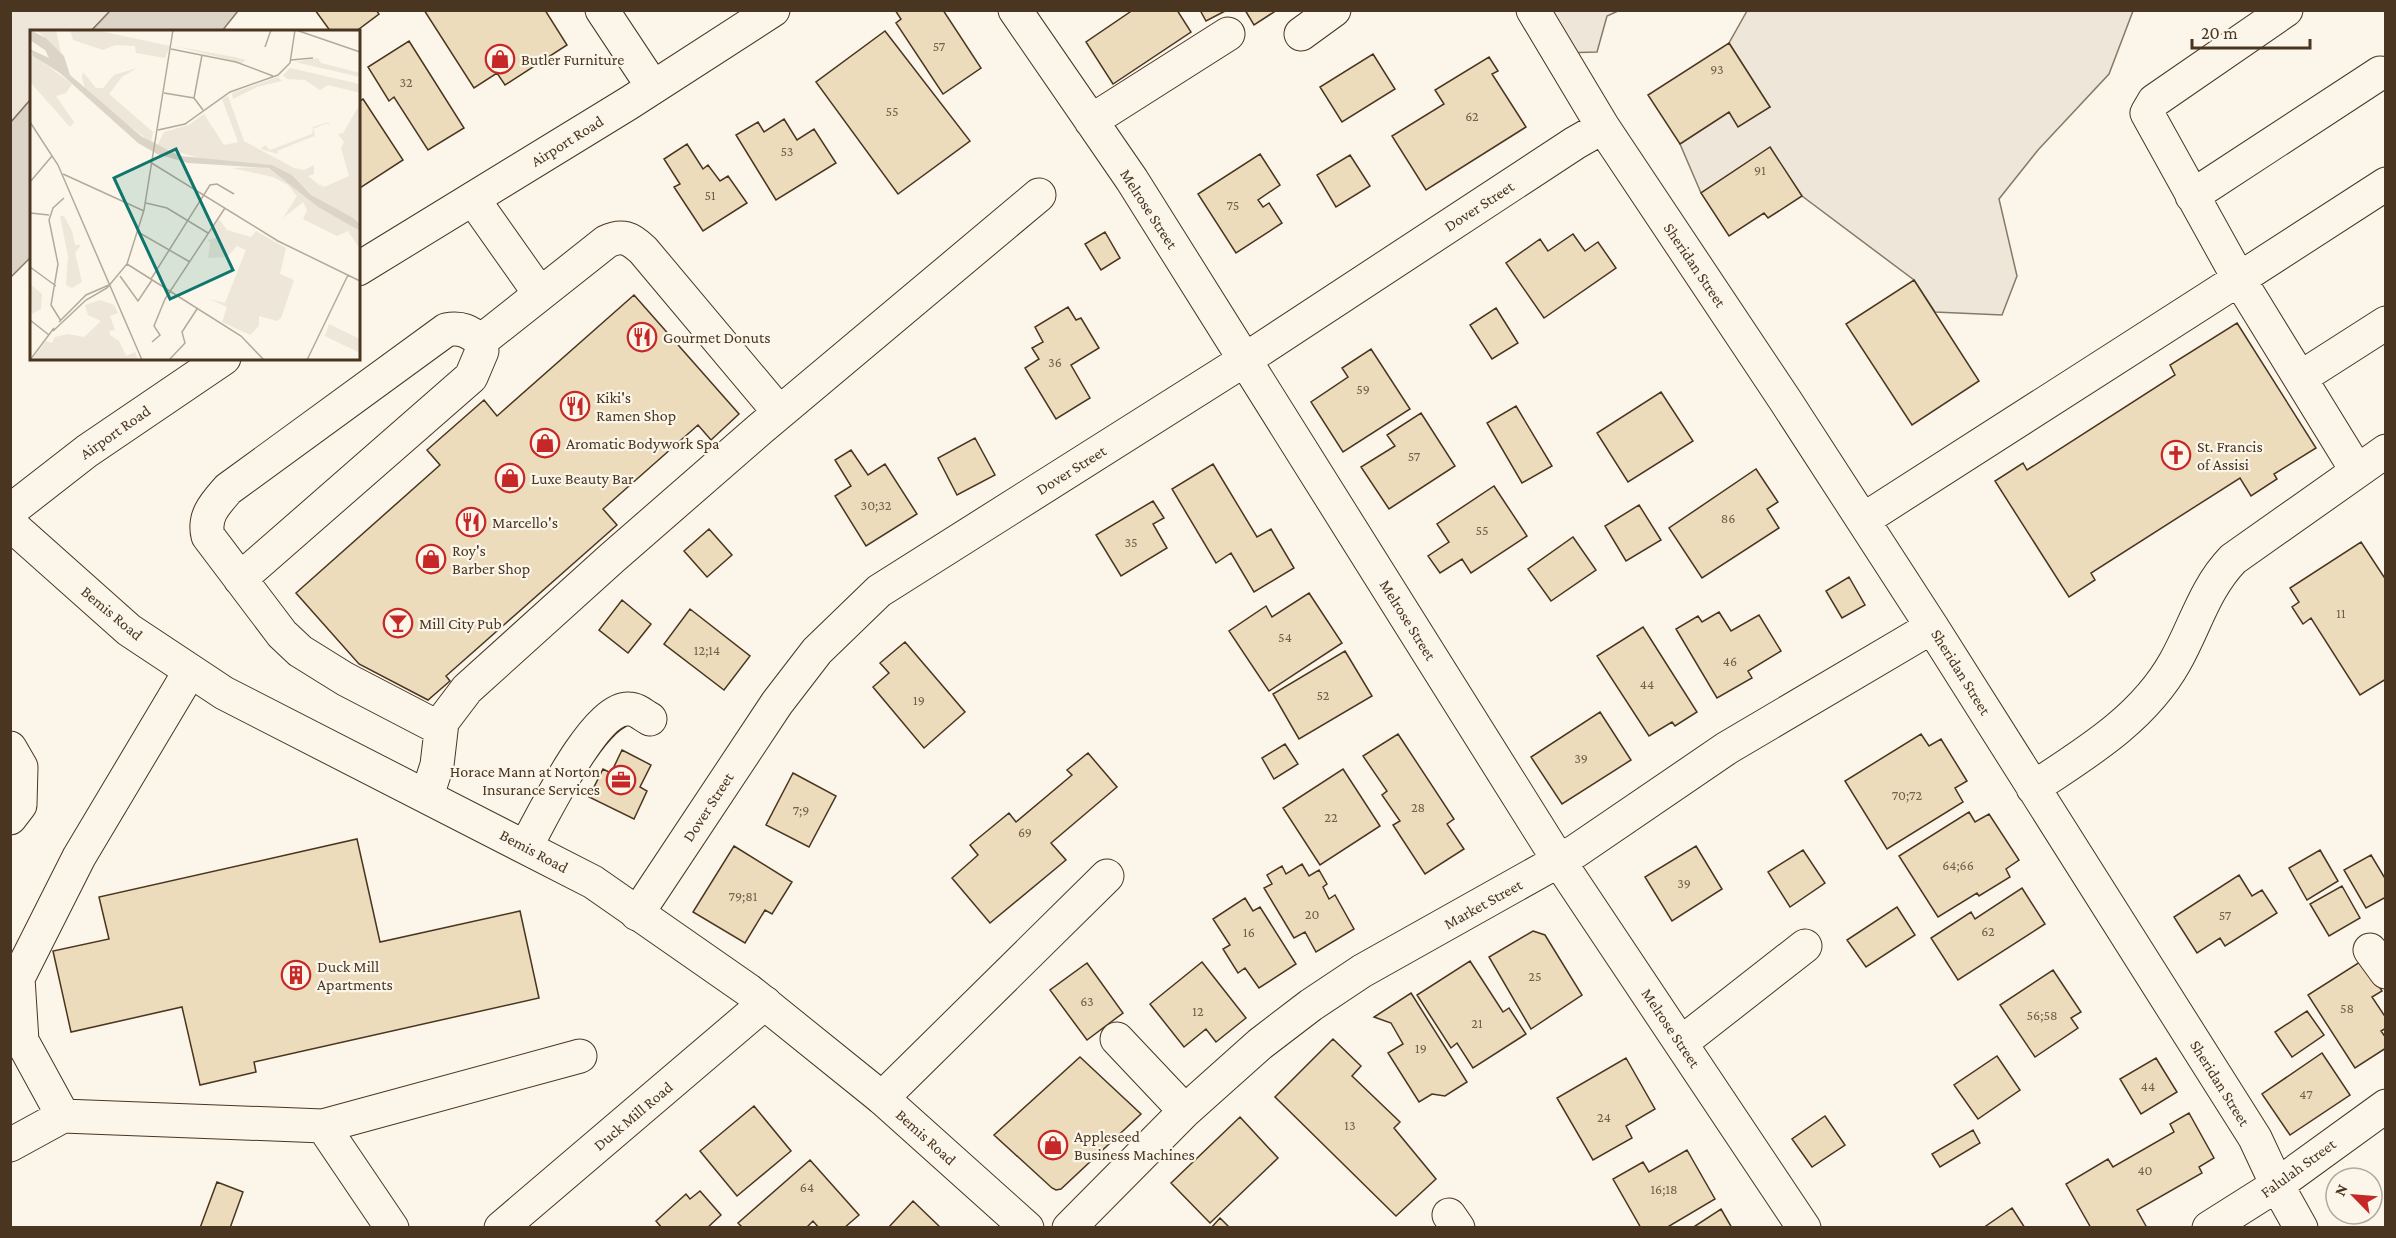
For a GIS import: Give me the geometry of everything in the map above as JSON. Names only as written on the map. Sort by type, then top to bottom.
[{"type":"street","points":[[602,10],[653,87]]},
{"type":"street","name":"Melrose Street","points":[[1015,10],[1132,180],[1559,861],[1804,1227]]},
{"type":"street","points":[[1301,34],[1334,10]]},
{"type":"street","name":"Sheridan Street","points":[[1533,10],[1603,127],[1863,520],[2256,1138],[2277,1185],[2301,1227]]},
{"type":"street","points":[[2286,10],[2154,101],[2146,113],[2239,279],[2357,471]]},
{"type":"street","name":"Airport Road","points":[[360,268],[653,87],[768,12]]},
{"type":"street","points":[[1091,121],[1228,34]]},
{"type":"street","points":[[2192,196],[2380,73]]},
{"type":"street","name":"Dover Street","points":[[637,914],[777,703],[817,651],[879,591],[1245,359],[1603,127]]},
{"type":"street","points":[[1863,520],[2385,184]]},
{"type":"street","points":[[427,796],[437,765],[442,722],[467,689],[779,412],[1038,195]]},
{"type":"street","points":[[472,199],[540,294]]},
{"type":"street","points":[[481,341],[606,242],[616,237],[625,237],[632,240],[779,412]]},
{"type":"street","points":[[2300,378],[2385,323]]},
{"type":"street","points":[[240,579],[471,377],[482,351],[481,341],[464,329],[446,330],[228,489],[211,510],[205,525],[208,536],[240,579],[282,634],[300,651],[328,670],[441,729]]},
{"type":"street","name":"Airport Road","points":[[10,511],[87,451],[221,360]]},
{"type":"street","points":[[2033,788],[2083,756],[2122,726],[2153,693],[2175,662],[2195,617],[2219,574],[2246,548],[2385,451]]},
{"type":"street","name":"Bemis Road","points":[[10,524],[129,630],[224,693],[593,882],[765,1003],[882,1098],[1027,1227]]},
{"type":"street","name":"Market Street","points":[[1069,1227],[1185,1111],[1260,1044],[1311,1005],[1362,971],[1559,861],[1727,748],[1932,627]]},
{"type":"street","points":[[63,1116],[22,1041],[15,1016],[18,978],[79,857],[190,670]]},
{"type":"street","points":[[526,846],[580,749],[598,728],[614,713],[629,709],[650,719]]},
{"type":"street","points":[[10,747],[21,767],[20,804],[10,818]]},
{"type":"street","points":[[882,1098],[1107,876]]},
{"type":"street","points":[[1681,1043],[1805,946]]},
{"type":"street","name":"Duck Mill Road","points":[[501,1227],[765,1003]]},
{"type":"street","points":[[1117,1039],[1185,1111]]},
{"type":"street","points":[[10,1145],[63,1116],[323,1126],[580,1056]]},
{"type":"street","name":"Falulah Street","points":[[2209,1227],[2277,1185],[2385,1106]]},
{"type":"street","points":[[323,1126],[392,1227]]},
{"type":"shaded area","points":[[110,10],[238,11],[223,30],[92,30]]},
{"type":"shaded area","points":[[11,11],[110,11],[92,30],[30,30],[30,100],[11,122]]},
{"type":"shaded area","points":[[1533,11],[1618,11],[1607,16],[1597,52],[1560,53]]},
{"type":"shaded area","points":[[1747,11],[2133,11],[2109,74],[2038,150],[1999,199],[2017,276],[2002,315],[1935,312],[1914,280],[1802,196],[1770,148],[1701,193],[1680,144],[1729,112],[1770,107],[1729,43]]},
{"type":"shaded area","points":[[30,100],[30,258],[11,277],[11,122]]},
{"type":"building","points":[[315,10],[376,10],[379,14],[358,30],[330,30]]},
{"type":"building","name":"Butler Furniture","points":[[424,10],[545,10],[567,45],[505,85],[497,73],[474,88]]},
{"type":"building","points":[[895,10],[943,10],[981,68],[943,94],[896,23],[901,19]]},
{"type":"building","points":[[1133,10],[1177,10],[1191,32],[1113,84],[1086,42]]},
{"type":"building","points":[[1200,10],[1227,10],[1206,21]]},
{"type":"building","points":[[1245,10],[1277,10],[1254,25]]},
{"type":"building","points":[[885,31],[970,141],[898,194],[816,82]]},
{"type":"building","points":[[409,41],[464,128],[428,150],[394,97],[389,101],[368,67]]},
{"type":"building","points":[[1729,43],[1770,107],[1738,127],[1729,112],[1680,144],[1648,95]]},
{"type":"building","points":[[1373,54],[1395,89],[1342,122],[1320,87]]},
{"type":"building","points":[[1489,57],[1498,71],[1492,74],[1526,127],[1426,190],[1392,136],[1444,104],[1435,90]]},
{"type":"building","points":[[363,99],[403,160],[360,188],[360,101]]},
{"type":"building","points":[[784,119],[797,140],[814,129],[836,163],[776,200],[736,135],[758,122],[764,132]]},
{"type":"building","points":[[687,144],[703,169],[708,165],[720,181],[728,176],[747,203],[703,231],[674,187],[680,184],[664,159]]},
{"type":"building","points":[[1770,147],[1802,196],[1768,218],[1764,213],[1729,236],[1701,193]]},
{"type":"building","points":[[1260,154],[1280,185],[1258,200],[1263,207],[1269,203],[1282,223],[1236,253],[1198,194]]},
{"type":"building","points":[[1350,155],[1370,186],[1336,207],[1317,175]]},
{"type":"building","points":[[1105,232],[1120,258],[1101,270],[1085,244]]},
{"type":"building","points":[[1573,234],[1585,251],[1598,242],[1616,268],[1544,318],[1506,263],[1540,239],[1548,251]]},
{"type":"building","points":[[1914,280],[1979,381],[1912,425],[1846,324]]},
{"type":"building","points":[[634,295],[739,414],[711,440],[698,425],[603,509],[617,525],[446,676],[450,681],[428,700],[359,664],[296,593],[440,465],[427,450],[484,400],[497,416]]},
{"type":"building","points":[[1068,307],[1076,320],[1081,318],[1099,348],[1071,365],[1090,398],[1056,419],[1025,368],[1039,359],[1032,348],[1043,342],[1035,327]]},
{"type":"building","points":[[1496,308],[1518,343],[1492,359],[1470,325]]},
{"type":"building","name":"St. Francis of Assisi","points":[[2237,323],[2316,448],[2274,474],[2277,479],[2251,496],[2240,478],[2091,573],[2095,580],[2069,597],[1995,481],[2023,463],[2027,470],[2175,375],[2170,365]]},
{"type":"building","points":[[1371,349],[1410,409],[1343,452],[1311,402],[1348,377],[1342,368]]},
{"type":"building","points":[[1661,392],[1693,441],[1628,482],[1597,433]]},
{"type":"building","points":[[1516,406],[1552,466],[1522,483],[1487,423]]},
{"type":"building","points":[[1421,413],[1455,466],[1389,509],[1361,467],[1395,446],[1387,435]]},
{"type":"building","points":[[975,438],[995,475],[957,495],[938,458]]},
{"type":"building","points":[[851,450],[868,475],[885,464],[917,514],[866,546],[835,496],[851,486],[835,460]]},
{"type":"building","points":[[1213,464],[1257,537],[1271,529],[1294,568],[1254,592],[1231,553],[1216,563],[1172,489]]},
{"type":"building","points":[[1756,469],[1778,502],[1767,509],[1779,528],[1702,578],[1669,528]]},
{"type":"building","points":[[1494,486],[1527,536],[1471,573],[1462,559],[1440,573],[1428,556],[1449,542],[1437,524]]},
{"type":"building","points":[[1153,501],[1164,518],[1153,524],[1167,548],[1121,576],[1096,535]]},
{"type":"building","points":[[1639,505],[1661,540],[1626,561],[1605,526]]},
{"type":"building","points":[[709,529],[732,555],[707,577],[684,551]]},
{"type":"building","points":[[1573,537],[1596,570],[1551,601],[1528,569]]},
{"type":"building","points":[[2361,542],[2386,580],[2386,679],[2360,695],[2311,618],[2303,624],[2292,607],[2299,602],[2290,588]]},
{"type":"building","points":[[1849,577],[1865,605],[1842,618],[1826,591]]},
{"type":"building","points":[[1309,593],[1342,643],[1269,691],[1229,631],[1266,606],[1272,617]]},
{"type":"building","points":[[622,600],[651,624],[628,653],[599,630]]},
{"type":"building","points":[[690,609],[750,656],[724,690],[664,644]]},
{"type":"building","points":[[1719,612],[1731,631],[1759,615],[1781,651],[1748,671],[1752,678],[1717,698],[1676,629],[1698,616],[1702,622]]},
{"type":"building","points":[[1643,627],[1697,712],[1675,726],[1672,722],[1649,736],[1597,656]]},
{"type":"building","points":[[905,642],[965,712],[924,748],[873,687],[889,673],[880,663]]},
{"type":"building","points":[[1345,651],[1372,696],[1299,739],[1273,694]]},
{"type":"building","points":[[1600,712],[1631,760],[1562,804],[1531,757]]},
{"type":"building","points":[[1398,734],[1454,819],[1447,824],[1464,849],[1425,874],[1393,825],[1400,821],[1382,795],[1387,791],[1363,756]]},
{"type":"building","points":[[1921,734],[1929,746],[1941,739],[1967,781],[1955,788],[1963,802],[1887,849],[1845,781]]},
{"type":"building","points":[[1285,744],[1298,764],[1274,779],[1262,758]]},
{"type":"building","name":"Horace Mann at Norton Insurance Services","points":[[622,750],[651,765],[640,787],[647,791],[634,819],[589,797],[603,769],[611,773]]},
{"type":"building","points":[[1088,753],[1117,787],[1051,843],[1066,860],[990,923],[952,878],[978,855],[970,845],[1009,813],[1016,822],[1072,775],[1067,770]]},
{"type":"building","points":[[1343,769],[1380,826],[1320,865],[1283,808]]},
{"type":"building","points":[[793,773],[836,796],[809,847],[766,825]]},
{"type":"building","points":[[1969,812],[1975,822],[1989,814],[2019,860],[2006,869],[2010,877],[1979,896],[1977,893],[1938,917],[1899,856]]},
{"type":"building","name":"Duck Mill Apartments","points":[[357,839],[380,942],[520,911],[539,998],[254,1062],[256,1072],[200,1085],[182,1007],[71,1032],[53,951],[109,939],[99,897]]},
{"type":"building","points":[[734,846],[792,882],[772,914],[765,910],[745,943],[693,912]]},
{"type":"building","points":[[1696,846],[1722,889],[1672,921],[1645,877]]},
{"type":"building","points":[[1803,850],[1825,883],[1790,907],[1768,872]]},
{"type":"building","points":[[2320,850],[2338,881],[2307,900],[2289,868]]},
{"type":"building","points":[[2371,855],[2386,880],[2386,897],[2366,908],[2344,870]]},
{"type":"building","points":[[1302,864],[1309,876],[1319,870],[1327,884],[1323,887],[1329,899],[1335,895],[1354,929],[1316,952],[1305,932],[1294,938],[1264,888],[1272,884],[1267,875],[1282,866],[1286,874]]},
{"type":"building","points":[[2239,875],[2252,896],[2262,890],[2277,913],[2225,946],[2220,938],[2197,953],[2174,917]]},
{"type":"building","points":[[2342,886],[2360,918],[2329,936],[2310,904]]},
{"type":"building","points":[[2022,888],[2045,924],[1958,980],[1931,938],[1971,912],[1975,919]]},
{"type":"building","points":[[1245,898],[1253,911],[1260,907],[1296,964],[1259,988],[1245,968],[1238,973],[1223,949],[1230,945],[1213,919]]},
{"type":"building","points":[[1897,907],[1915,935],[1866,967],[1847,940]]},
{"type":"building","points":[[1533,931],[1545,935],[1582,995],[1531,1029],[1489,957]]},
{"type":"building","points":[[2363,960],[2382,991],[2372,997],[2386,1018],[2386,1028],[2381,1031],[2386,1038],[2386,1048],[2355,1068],[2308,995]]},
{"type":"building","points":[[1470,961],[1503,1012],[1509,1008],[1526,1034],[1473,1068],[1457,1043],[1451,1048],[1417,995]]},
{"type":"building","points":[[1202,962],[1246,1018],[1216,1042],[1206,1029],[1184,1047],[1150,1004]]},
{"type":"building","points":[[1087,963],[1123,1013],[1087,1040],[1050,990]]},
{"type":"building","points":[[2053,970],[2081,1012],[2071,1018],[2078,1028],[2035,1057],[2000,1005]]},
{"type":"building","points":[[1411,993],[1467,1082],[1445,1096],[1432,1094],[1419,1102],[1388,1053],[1403,1044],[1391,1023],[1374,1017]]},
{"type":"building","points":[[2307,1011],[2324,1035],[2292,1057],[2275,1032]]},
{"type":"building","points":[[1333,1039],[1361,1066],[1352,1076],[1400,1122],[1394,1128],[1436,1179],[1396,1216],[1275,1097]]},
{"type":"building","points":[[2322,1053],[2350,1095],[2290,1135],[2262,1094]]},
{"type":"building","points":[[1997,1056],[2020,1090],[1978,1119],[1954,1085]]},
{"type":"building","points":[[1080,1057],[1141,1114],[1061,1189],[1056,1190],[994,1135]]},
{"type":"building","points":[[1626,1058],[1655,1109],[1626,1126],[1632,1138],[1593,1160],[1557,1098]]},
{"type":"building","points":[[2156,1058],[2177,1092],[2141,1114],[2120,1079]]},
{"type":"building","points":[[754,1106],[791,1151],[737,1196],[700,1151]]},
{"type":"building","points":[[2189,1113],[2214,1158],[2199,1167],[2202,1173],[2137,1210],[2146,1226],[2144,1228],[2091,1228],[2066,1184],[2108,1159],[2113,1167],[2174,1132],[2170,1124]]},
{"type":"building","points":[[1825,1116],[1845,1145],[1812,1167],[1792,1139]]},
{"type":"building","points":[[1240,1117],[1278,1158],[1210,1223],[1171,1183]]},
{"type":"building","points":[[1973,1130],[1980,1143],[1940,1167],[1932,1154]]},
{"type":"building","points":[[1687,1150],[1715,1199],[1666,1228],[1641,1228],[1613,1179],[1643,1162],[1649,1172]]},
{"type":"building","points":[[810,1160],[859,1215],[844,1228],[819,1228],[813,1221],[806,1228],[743,1228],[738,1223]]},
{"type":"building","points":[[217,1182],[243,1192],[230,1228],[200,1228]]},
{"type":"building","points":[[700,1191],[721,1215],[707,1228],[662,1228],[656,1221],[686,1194],[690,1199]]},
{"type":"building","points":[[913,1201],[941,1228],[888,1228]]},
{"type":"building","points":[[2012,1208],[2025,1228],[1983,1228]]},
{"type":"building","points":[[1721,1209],[1732,1228],[1692,1228]]},
{"type":"building","points":[[1220,1218],[1230,1228],[1211,1228]]},
{"type":"place","name":"Butler Furniture","points":[[500,59]]},
{"type":"place","name":"Gourmet Donuts","points":[[642,337]]},
{"type":"place","name":"Kiki's Ramen Shop","points":[[575,406]]},
{"type":"place","name":"Aromatic Bodywork Spa","points":[[545,443]]},
{"type":"place","name":"St. Francis of Assisi","points":[[2176,455]]},
{"type":"place","name":"Luxe Beauty Bar","points":[[510,478]]},
{"type":"place","name":"Marcello's","points":[[471,522]]},
{"type":"place","name":"Roy's Barber Shop","points":[[431,559]]},
{"type":"place","name":"Mill City Pub","points":[[398,623]]},
{"type":"place","name":"Horace Mann at Norton Insurance Services","points":[[621,780]]},
{"type":"place","name":"Duck Mill Apartments","points":[[296,975]]},
{"type":"place","name":"Appleseed Business Machines","points":[[1053,1145]]}]
